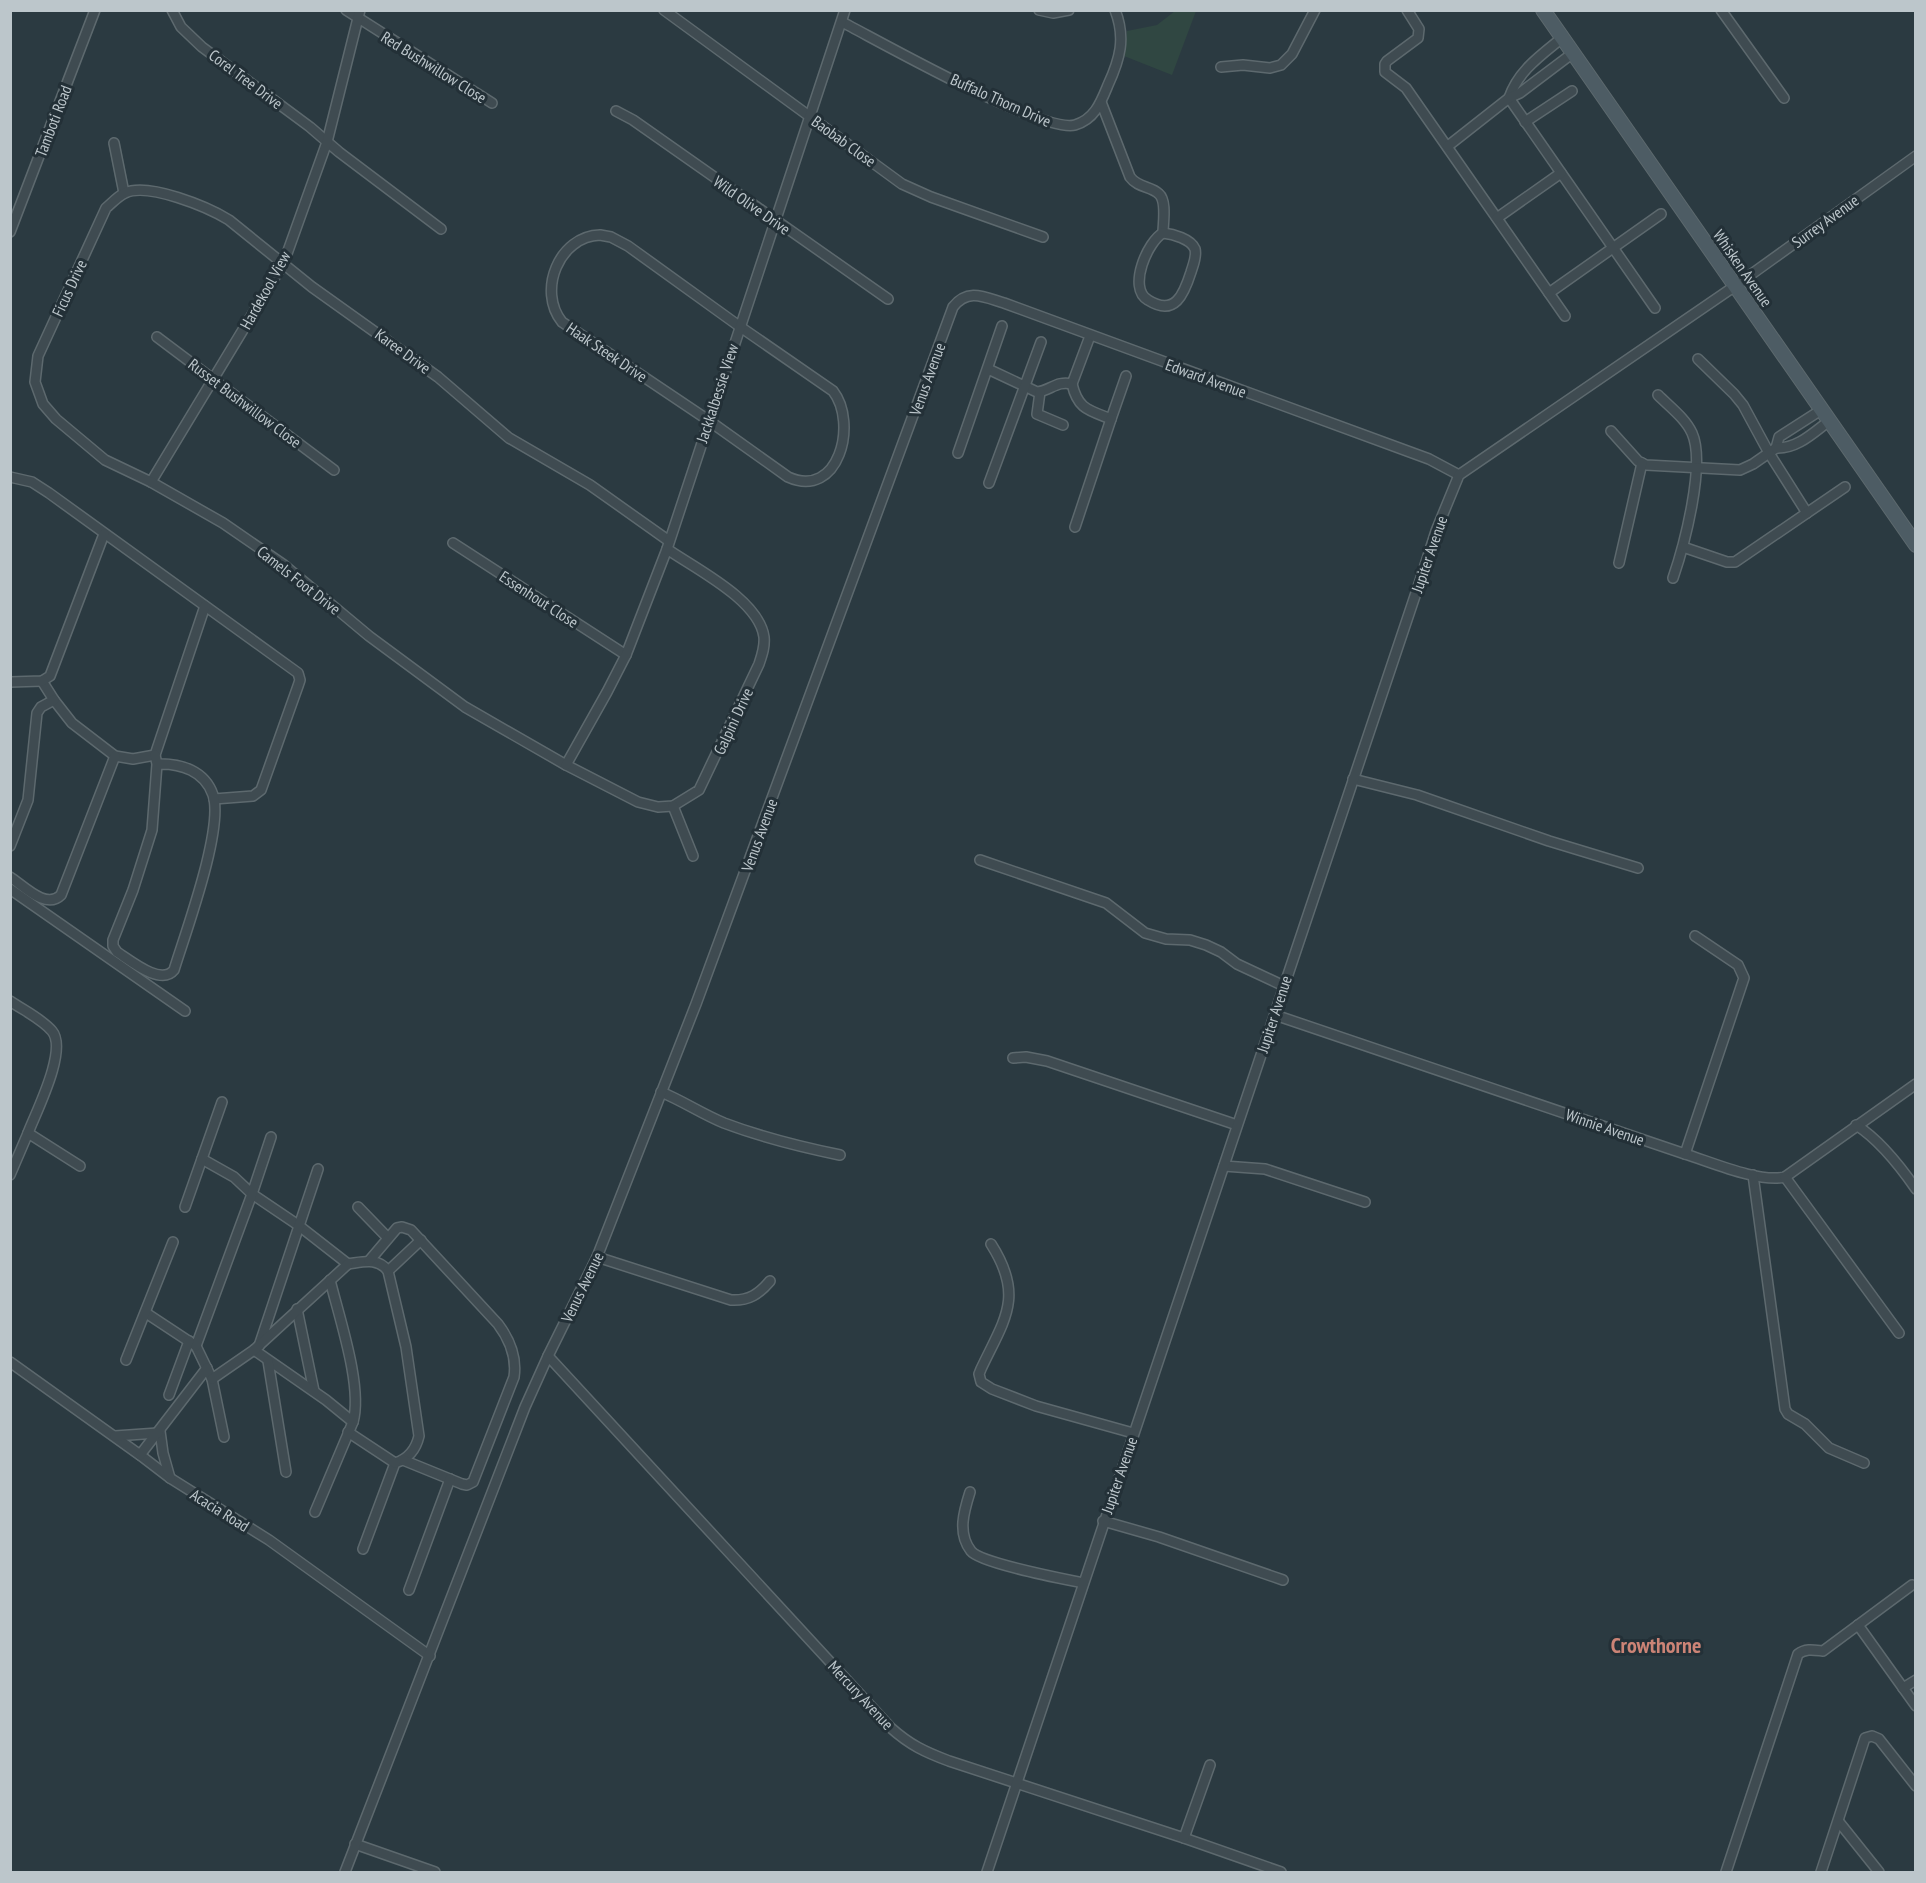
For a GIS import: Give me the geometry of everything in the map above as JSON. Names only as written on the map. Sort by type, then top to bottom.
[{"type":"street","name":"Tamboti Road","points":[[10,232],[95,10]]},
{"type":"street","name":"Corel Tree Drive","points":[[172,10],[181,27],[202,47],[296,116],[441,229]]},
{"type":"street","name":"Red Bushwillow Close","points":[[346,10],[359,15],[492,103]]},
{"type":"street","name":"Baobab Close","points":[[664,10],[915,191],[1043,237]]},
{"type":"street","name":"Jackkalbessie View","points":[[566,765],[626,654],[668,545],[808,116],[845,10]]},
{"type":"street","points":[[1039,10],[1053,13],[1070,10]]},
{"type":"street","name":"Buffalo Thorn Drive","points":[[842,22],[970,88],[1047,122],[1072,126],[1085,121],[1095,112],[1121,51],[1122,32],[1115,10]]},
{"type":"street","points":[[1221,67],[1243,65],[1269,68],[1281,65],[1293,54],[1315,10]]},
{"type":"street","points":[[1407,10],[1419,29],[1418,38],[1387,61],[1385,72],[1406,87],[1565,316]]},
{"type":"street","name":"Whisken Avenue","points":[[1543,10],[1916,545]]},
{"type":"street","points":[[1721,10],[1784,98]]},
{"type":"street","name":"Hardekool View","points":[[151,482],[284,262],[327,142],[359,15]]},
{"type":"street","points":[[1509,98],[1514,82],[1535,60],[1562,38]]},
{"type":"street","points":[[1448,146],[1509,98],[1520,93],[1573,53]]},
{"type":"street","points":[[1525,122],[1572,91]]},
{"type":"street","points":[[1509,98],[1655,308]]},
{"type":"street","points":[[1101,102],[1130,177],[1137,184],[1157,192],[1160,196],[1163,233]]},
{"type":"street","name":"Wild Olive Drive","points":[[616,111],[633,120],[888,299]]},
{"type":"street","points":[[114,143],[124,193]]},
{"type":"street","name":"Surrey Avenue","points":[[1735,286],[1916,156]]},
{"type":"street","points":[[1497,218],[1561,173]]},
{"type":"street","name":"Karee Drive","points":[[124,193],[154,191],[229,220],[312,286],[438,376],[509,438],[590,485],[668,545]]},
{"type":"street","name":"Ficus Drive","points":[[37,392],[34,373],[38,356],[106,208],[124,193]]},
{"type":"street","points":[[1549,293],[1661,214]]},
{"type":"street","points":[[1163,233],[1178,236],[1191,244],[1195,251],[1195,259],[1179,300],[1171,305],[1160,306],[1143,297],[1138,280],[1155,239],[1163,233]]},
{"type":"street","name":"Haak Steek Drive","points":[[594,235],[611,237],[628,246],[833,391],[842,403],[841,448],[834,464],[824,476],[811,482],[796,481],[708,420],[562,322],[556,313],[551,296],[555,272],[566,251],[579,240],[594,235]]},
{"type":"street","points":[[1459,475],[1735,286]]},
{"type":"street","name":"Edward Avenue","points":[[953,307],[964,297],[978,296],[1004,303],[1429,459],[1459,475]]},
{"type":"street","name":"Venus Avenue","points":[[345,1872],[525,1407],[597,1257],[696,1004],[953,307]]},
{"type":"street","points":[[958,453],[1002,326]]},
{"type":"street","points":[[1090,336],[1072,384],[1075,398],[1080,405],[1111,419]]},
{"type":"street","name":"Russet Bushwillow Close","points":[[157,337],[334,470]]},
{"type":"street","points":[[989,483],[1041,342]]},
{"type":"street","points":[[1698,359],[1743,405],[1808,513]]},
{"type":"street","points":[[988,369],[1040,392],[1061,382],[1072,384]]},
{"type":"street","points":[[1075,527],[1126,376]]},
{"type":"street","name":"Camels Foot Drive","points":[[37,392],[43,404],[56,419],[96,453],[223,524],[284,565],[369,636],[465,706],[566,765]]},
{"type":"street","points":[[1040,392],[1036,408],[1037,414],[1063,425]]},
{"type":"street","points":[[1658,395],[1687,424],[1694,435],[1697,468],[1683,547],[1673,579]]},
{"type":"street","points":[[1772,451],[1779,437],[1800,423],[1825,416]]},
{"type":"street","points":[[1611,431],[1629,452],[1646,465],[1740,470],[1754,464],[1772,451],[1787,448],[1807,436],[1825,416]]},
{"type":"street","points":[[1800,423],[1807,436]]},
{"type":"street","points":[[1618,563],[1642,463]]},
{"type":"street","name":"Jupiter Avenue","points":[[987,1872],[1436,531],[1459,475]]},
{"type":"street","points":[[10,477],[32,482],[298,673],[300,680],[261,790],[253,796],[214,799]]},
{"type":"street","points":[[1683,547],[1727,562],[1735,562],[1845,487]]},
{"type":"street","points":[[10,682],[48,679],[104,534]]},
{"type":"street","name":"Essenhout Close","points":[[453,543],[626,654]]},
{"type":"street","name":"Galpini Drive","points":[[668,545],[745,604],[760,624],[765,644],[759,664],[702,785],[695,794],[673,806]]},
{"type":"street","points":[[42,681],[72,723],[115,756],[156,760],[193,771],[208,785],[214,799],[215,809],[202,882],[174,970],[167,976],[156,975],[117,952],[113,946],[113,940],[153,830],[156,760],[205,606]]},
{"type":"street","points":[[10,846],[28,800],[37,713],[45,704],[54,700]]},
{"type":"street","points":[[10,877],[46,900],[55,900],[61,895],[115,756]]},
{"type":"street","points":[[566,765],[639,802],[658,807],[673,806],[693,856]]},
{"type":"street","points":[[1353,778],[1417,795],[1550,841],[1638,868]]},
{"type":"street","points":[[980,860],[1106,903],[1145,933],[1166,939],[1190,940],[1206,945],[1221,952],[1237,964],[1284,986]]},
{"type":"street","points":[[10,889],[185,1011]]},
{"type":"street","points":[[1685,1154],[1744,978],[1738,965],[1695,936]]},
{"type":"street","points":[[10,1001],[50,1029],[57,1041],[52,1071],[10,1175]]},
{"type":"street","name":"Winnie Avenue","points":[[1275,1015],[1685,1154],[1753,1175],[1785,1177]]},
{"type":"street","points":[[1013,1058],[1047,1061],[1237,1125]]},
{"type":"street","points":[[1899,1333],[1785,1177],[1916,1084]]},
{"type":"street","points":[[661,1092],[724,1123],[791,1144],[840,1155]]},
{"type":"street","points":[[185,1207],[222,1102]]},
{"type":"street","points":[[1856,1125],[1864,1130],[1893,1160],[1916,1189]]},
{"type":"street","points":[[28,1133],[80,1166]]},
{"type":"street","points":[[169,1395],[193,1344],[252,1194],[271,1137]]},
{"type":"street","points":[[202,1159],[234,1177],[252,1194],[298,1225],[348,1264]]},
{"type":"street","points":[[1224,1166],[1265,1169],[1365,1202]]},
{"type":"street","points":[[257,1348],[318,1169]]},
{"type":"street","points":[[1753,1175],[1782,1401],[1785,1409],[1788,1414],[1805,1424],[1830,1448],[1864,1463]]},
{"type":"street","points":[[358,1207],[388,1238]]},
{"type":"street","points":[[348,1432],[399,1462],[467,1485],[475,1480],[514,1377],[514,1361],[508,1338],[498,1324],[411,1230],[398,1228],[369,1261]]},
{"type":"street","points":[[388,1271],[421,1240]]},
{"type":"street","points":[[126,1360],[173,1242]]},
{"type":"street","points":[[991,1244],[1004,1270],[1010,1298],[1006,1319],[981,1369],[981,1382],[992,1389],[1036,1406],[1133,1433]]},
{"type":"street","points":[[597,1257],[731,1300],[741,1301],[750,1298],[770,1281]]},
{"type":"street","points":[[212,1379],[257,1348],[348,1264],[380,1262],[388,1271],[406,1347],[419,1427],[418,1442],[399,1462],[363,1549]]},
{"type":"street","points":[[315,1512],[353,1422],[356,1407],[355,1386],[330,1280]]},
{"type":"street","points":[[297,1309],[314,1391]]},
{"type":"street","points":[[146,1313],[193,1344],[212,1379],[224,1437]]},
{"type":"street","points":[[257,1348],[268,1361],[314,1391],[353,1422]]},
{"type":"street","name":"Mercury Avenue","points":[[548,1356],[891,1728],[910,1744],[922,1751],[1281,1872]]},
{"type":"street","points":[[268,1361],[286,1472]]},
{"type":"street","name":"Acacia Road","points":[[10,1362],[170,1478],[268,1540],[430,1656]]},
{"type":"street","points":[[140,1455],[207,1368]]},
{"type":"street","points":[[115,1436],[159,1432]]},
{"type":"street","points":[[159,1432],[170,1478]]},
{"type":"street","points":[[409,1590],[450,1479]]},
{"type":"street","points":[[970,1492],[964,1510],[962,1527],[964,1538],[974,1554],[995,1562],[1083,1583]]},
{"type":"street","points":[[1103,1521],[1159,1537],[1283,1580]]},
{"type":"street","points":[[1726,1872],[1798,1654],[1803,1651],[1823,1651],[1912,1585]]},
{"type":"street","points":[[1858,1625],[1916,1706]]},
{"type":"street","points":[[1903,1688],[1916,1680]]},
{"type":"street","points":[[1821,1872],[1865,1738],[1872,1736],[1879,1739],[1916,1786]]},
{"type":"street","points":[[1184,1838],[1210,1765]]},
{"type":"street","points":[[1839,1822],[1879,1872]]},
{"type":"street","points":[[355,1844],[435,1872]]},
{"type":"green space","points":[[1175,11],[1196,11],[1172,75],[1124,56],[1127,31],[1157,25]]},
{"type":"district","name":"Crowthorne","points":[[1656,1645]]}]
